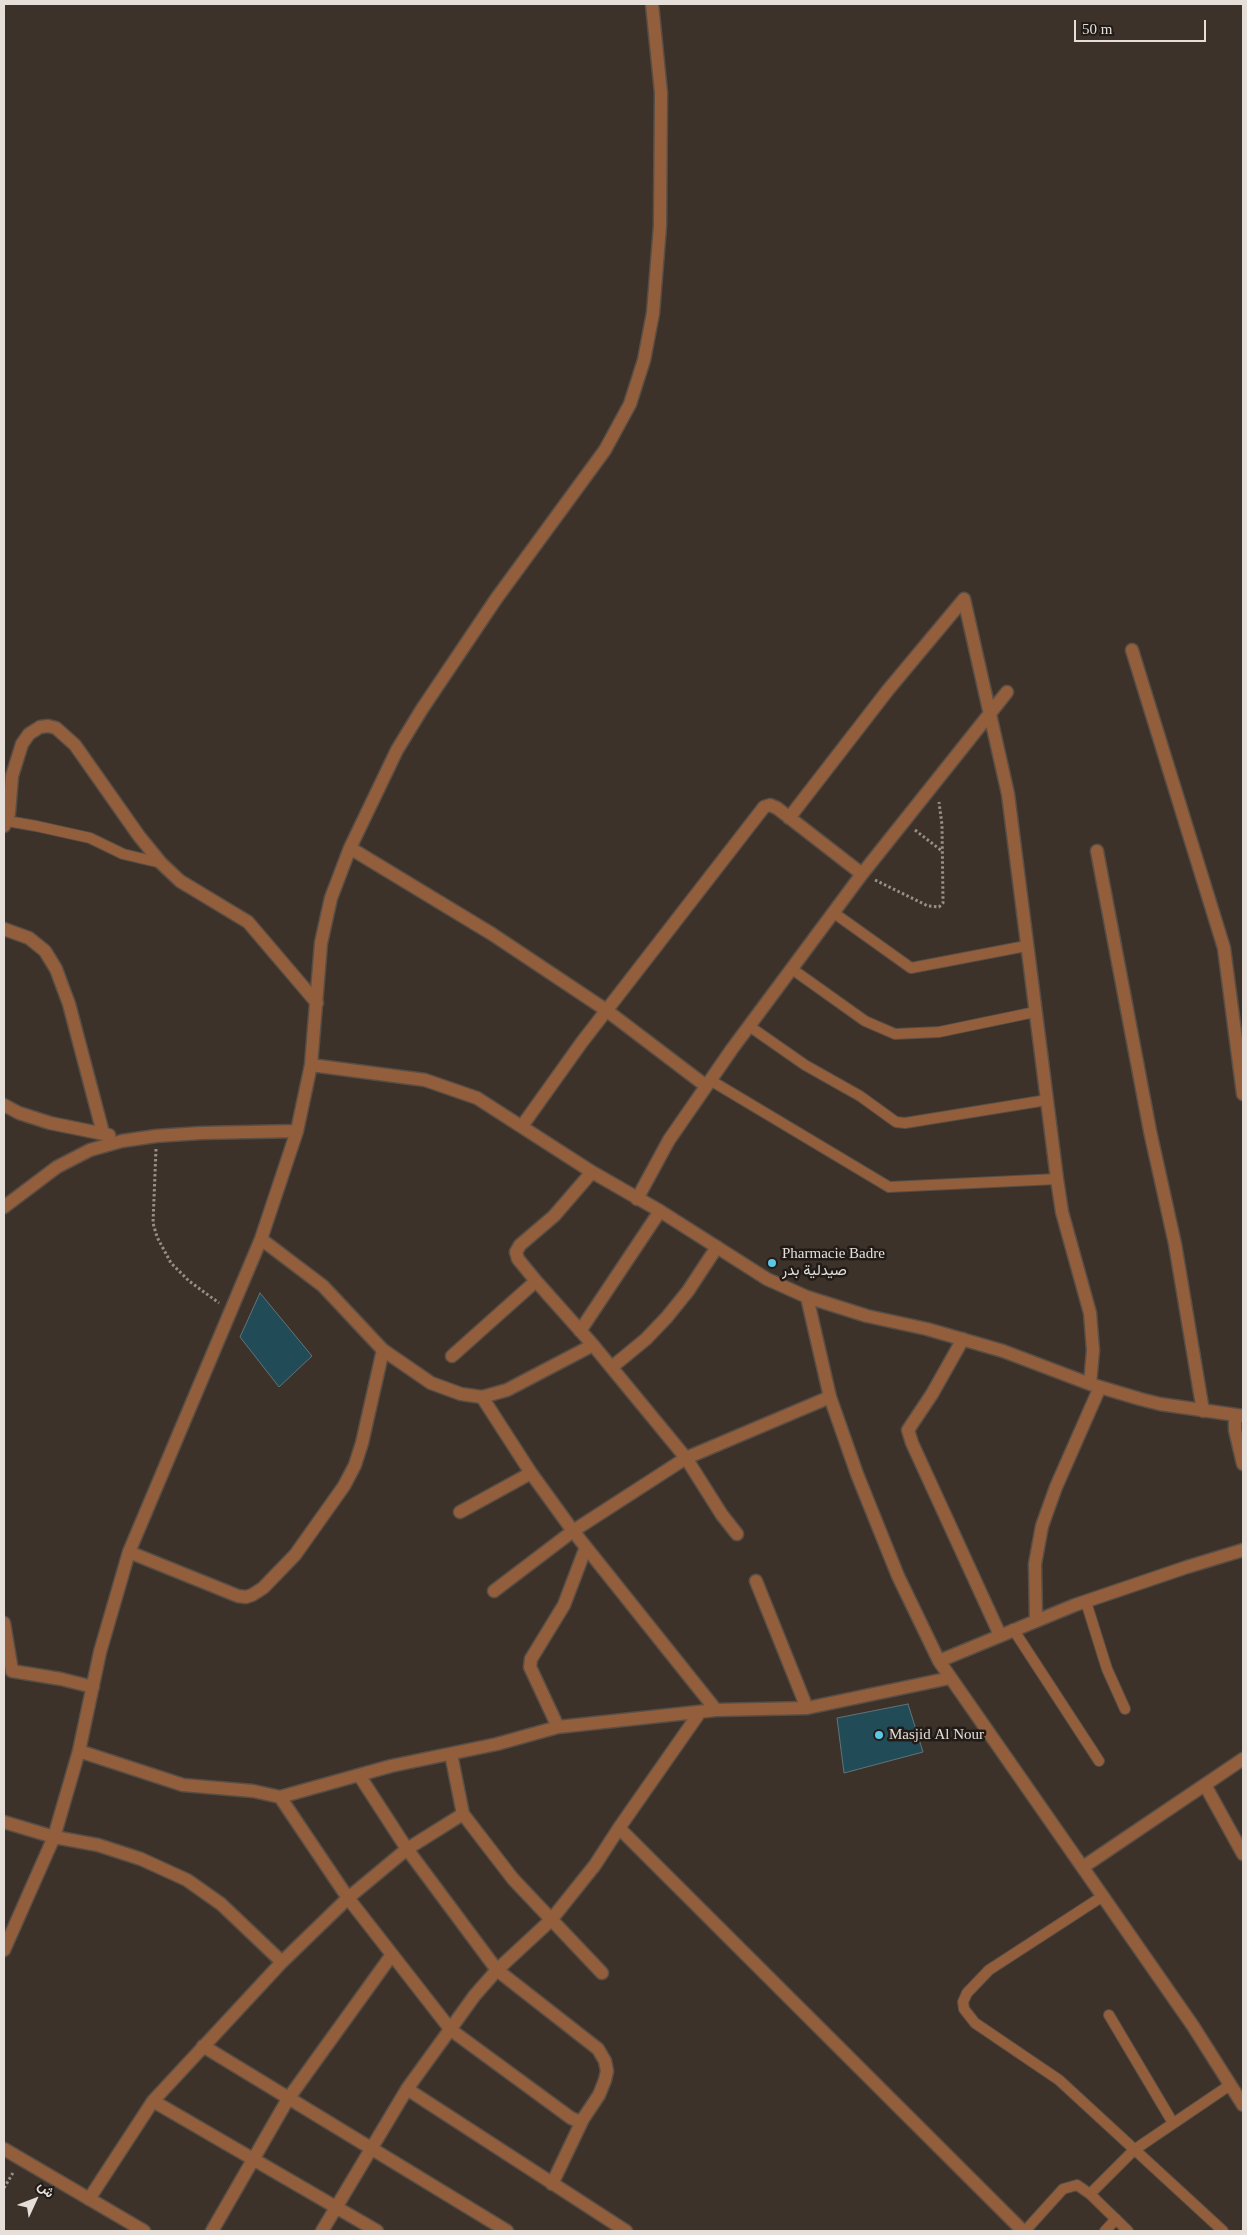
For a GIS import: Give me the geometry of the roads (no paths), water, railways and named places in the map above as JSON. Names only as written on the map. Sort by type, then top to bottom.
[{"type":"street","points":[[4,1950],[54,1837],[79,1751],[100,1652],[129,1552],[261,1240],[297,1131],[311,1065],[321,943],[326,916],[350,848],[397,750],[422,709],[496,599],[605,450],[630,404],[644,360],[653,313],[660,226],[662,93],[652,4]]},
{"type":"street","points":[[789,818],[888,690],[964,599],[1008,794],[1057,1179],[1064,1219],[1090,1313],[1093,1350],[1095,1385],[1042,1526],[1035,1564],[1036,1620]]},
{"type":"street","points":[[1132,650],[1224,948],[1243,1094]]},
{"type":"street","points":[[637,1198],[669,1140],[749,1026],[862,874],[1007,692]]},
{"type":"street","points":[[5,824],[12,776],[22,744],[34,730],[44,726],[52,727],[65,735],[75,745],[139,836],[161,863],[180,881],[248,922],[317,1003]]},
{"type":"street","points":[[522,1126],[606,1010],[761,810],[767,806],[774,806],[862,874]]},
{"type":"street","points":[[350,848],[492,934],[606,1010],[708,1083]]},
{"type":"street","points":[[1097,850],[1150,1131],[1176,1244],[1203,1411]]},
{"type":"street","points":[[4,930],[29,938],[44,951],[56,969],[69,1004],[104,1133]]},
{"type":"street","points":[[311,1065],[425,1080],[477,1098],[592,1172],[660,1211],[766,1279],[807,1297],[867,1316],[963,1339],[1003,1351],[1095,1385],[1160,1404],[1239,1416],[1235,1430],[1243,1464]]},
{"type":"street","points":[[4,1105],[19,1113],[50,1123],[104,1133],[122,1141]]},
{"type":"street","points":[[4,1207],[56,1167],[90,1150],[122,1141],[156,1136],[201,1133],[297,1131]]},
{"type":"street","points":[[592,1172],[554,1216],[517,1248],[516,1256],[612,1367],[686,1458],[722,1516],[737,1534]]},
{"type":"street","points":[[580,1331],[660,1211]]},
{"type":"street","points":[[261,1240],[323,1286],[383,1350],[431,1383],[456,1392],[482,1396],[508,1390],[593,1345]]},
{"type":"street","points":[[612,1367],[646,1339],[667,1317],[717,1248]]},
{"type":"street","points":[[452,1356],[536,1281]]},
{"type":"street","points":[[807,1297],[830,1397],[869,1506],[898,1576],[939,1661],[1193,2026],[1243,2106]]},
{"type":"street","points":[[963,1339],[932,1394],[908,1430],[912,1444],[1000,1634]]},
{"type":"street","points":[[129,1552],[238,1596],[246,1598],[263,1588],[295,1555],[348,1479],[362,1443],[383,1350]]},
{"type":"street","points":[[482,1396],[531,1472],[573,1531],[716,1710]]},
{"type":"street","points":[[494,1591],[573,1531],[686,1458],[830,1397]]},
{"type":"street","points":[[460,1512],[531,1472]]},
{"type":"street","points":[[558,1727],[530,1667],[531,1659],[564,1605],[586,1547]]},
{"type":"street","points":[[939,1661],[1036,1620],[1187,1567],[1243,1550]]},
{"type":"street","points":[[756,1581],[807,1708]]},
{"type":"street","points":[[4,1623],[8,1672],[61,1679],[93,1687]]},
{"type":"street","points":[[79,1751],[183,1785],[253,1791],[280,1797],[359,1775],[497,1744],[558,1727],[716,1710],[807,1708],[950,1678]]},
{"type":"street","points":[[322,2231],[407,2090],[475,1995],[496,1970],[551,1920],[595,1865],[700,1712]]},
{"type":"street","points":[[451,1754],[463,1814],[513,1879],[602,1973]]},
{"type":"street","points":[[1083,1867],[1243,1759]]},
{"type":"street","points":[[359,1775],[407,1849],[496,1970],[598,2049],[605,2061],[607,2070],[599,2095],[583,2119],[552,2184]]},
{"type":"street","points":[[1205,1785],[1243,1854]]},
{"type":"street","points":[[280,1797],[348,1898],[391,1956],[451,2030],[570,2118],[578,2121],[583,2119]]},
{"type":"street","points":[[89,2199],[153,2101],[282,1962],[348,1898],[407,1849],[463,1814]]},
{"type":"street","points":[[4,1822],[54,1837],[98,1845],[141,1859],[187,1880],[221,1904],[282,1962]]},
{"type":"street","points":[[619,1828],[1024,2231]]},
{"type":"street","points":[[212,2231],[252,2158],[288,2099],[391,1956]]},
{"type":"street","points":[[203,2046],[371,2150],[507,2231]]},
{"type":"street","points":[[407,2090],[626,2231]]},
{"type":"street","points":[[153,2101],[376,2231]]},
{"type":"street","points":[[4,2150],[144,2231]]},
{"type":"lane","points":[[5,824],[36,826],[90,838],[123,854],[161,863]]},
{"type":"lane","points":[[834,913],[911,968],[1026,946]]},
{"type":"lane","points":[[792,969],[865,1021],[895,1034],[939,1032],[1035,1012]]},
{"type":"lane","points":[[749,1026],[806,1065],[860,1096],[896,1122],[905,1123],[1047,1100]]},
{"type":"lane","points":[[708,1083],[889,1187],[1057,1179]]},
{"type":"lane","points":[[1086,1602],[1106,1668],[1125,1709]]},
{"type":"lane","points":[[1013,1629],[1099,1761]]},
{"type":"lane","points":[[1103,1896],[989,1970],[967,1992],[963,2002],[968,2016],[975,2023],[1059,2080],[1222,2231]]},
{"type":"lane","points":[[1109,2015],[1173,2123]]},
{"type":"lane","points":[[1090,2194],[1134,2150],[1230,2084]]},
{"type":"lane","points":[[1024,2231],[1068,2186],[1077,2185],[1090,2194],[1128,2231]]},
{"type":"lane","points":[[1105,2231],[1116,2219]]},
{"type":"place","name":"Pharmacie Badre صيدلية بدر","points":[[772,1263]]},
{"type":"place","name":"Masjid Al Nour","points":[[879,1735]]}]
